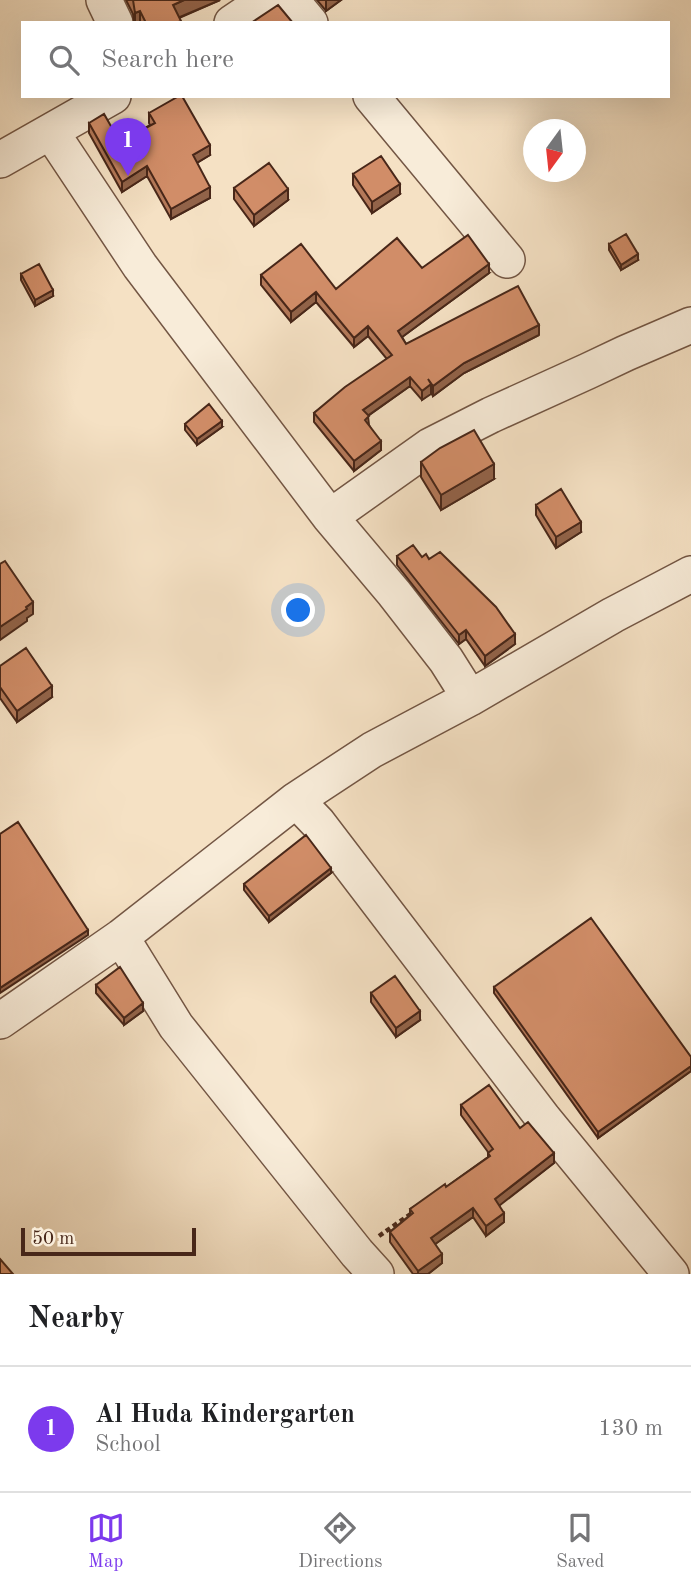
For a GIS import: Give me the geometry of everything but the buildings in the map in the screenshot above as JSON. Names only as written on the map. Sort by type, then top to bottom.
[{"type":"street","points":[[104,0],[114,21]]},
{"type":"street","points":[[291,0],[308,21]]},
{"type":"street","points":[[0,160],[110,98]]},
{"type":"street","points":[[373,98],[507,260]]},
{"type":"street","points":[[51,132],[141,266],[330,517],[446,660],[470,698]]},
{"type":"street","points":[[330,517],[430,446],[491,415],[691,325]]},
{"type":"street","points":[[0,1021],[121,937],[296,800],[372,750],[691,574]]},
{"type":"street","points":[[296,800],[318,823],[543,1118],[671,1274]]},
{"type":"street","points":[[121,937],[176,1026],[366,1263]]},
{"type":"path","points":[[366,1263],[422,1205]]},
{"type":"place","name":"Al Huda Kindergarten","points":[[128,176]]}]
